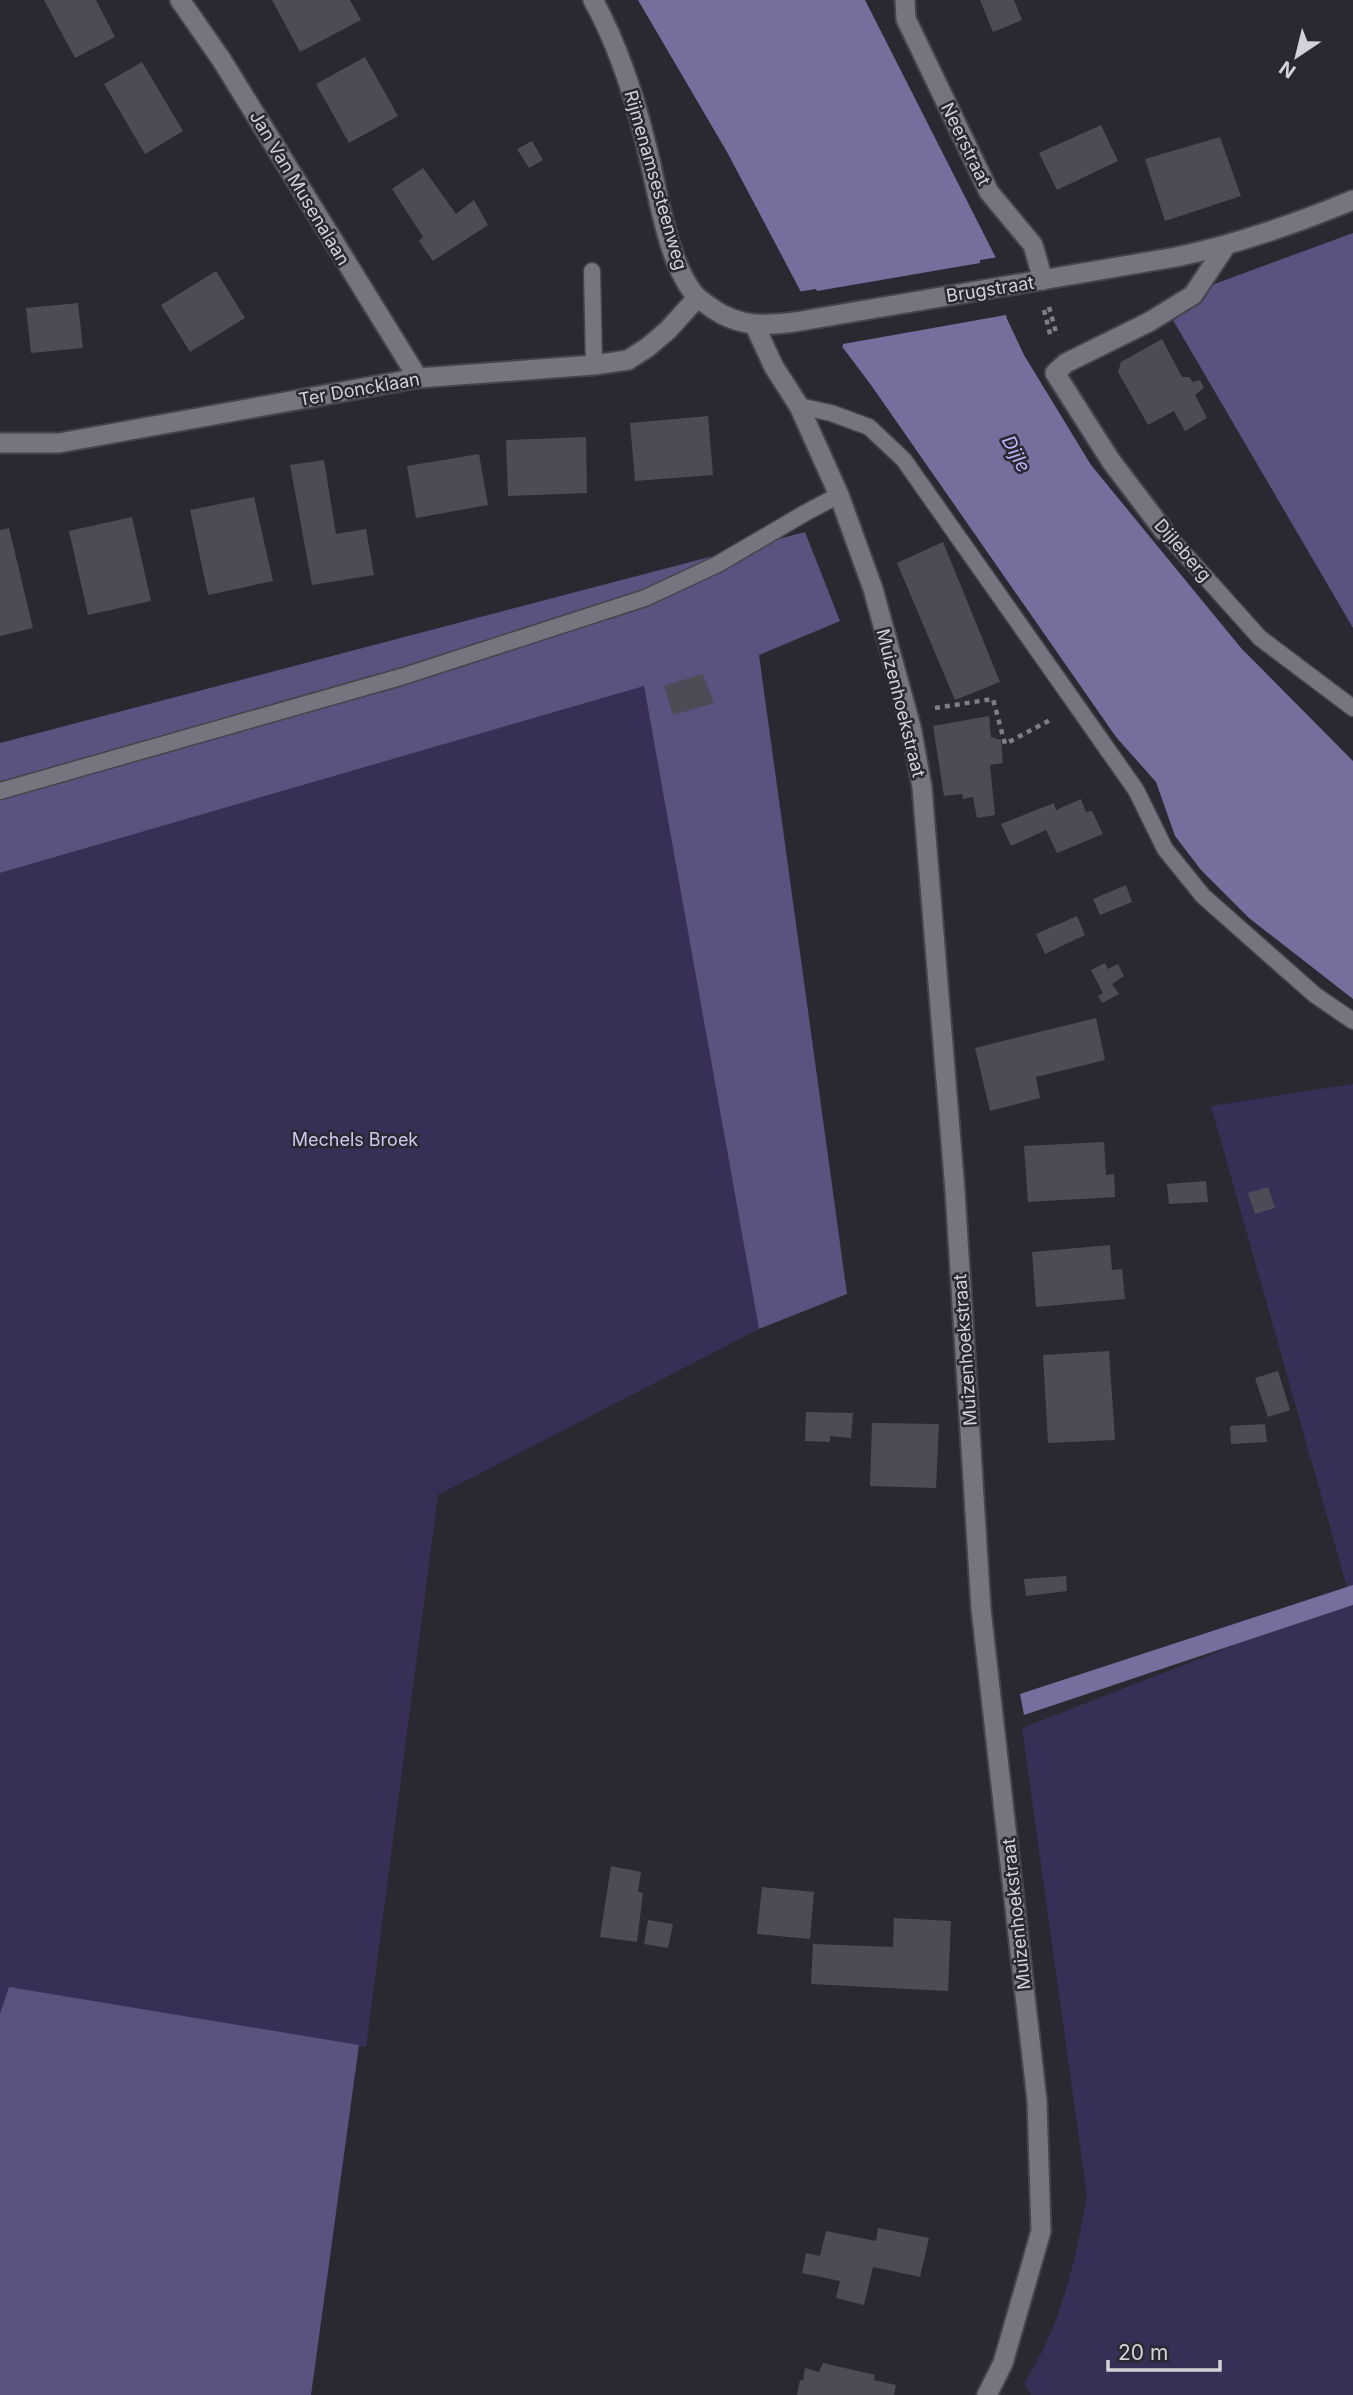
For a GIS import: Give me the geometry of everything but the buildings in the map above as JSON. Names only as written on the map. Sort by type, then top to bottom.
[{"type":"street","name":"Jan Van Musenalaan","points":[[180,0],[221,59],[418,378]]},
{"type":"street","name":"Rijmenamsesteenweg","points":[[593,0],[627,79],[645,137],[676,260],[684,280],[697,298],[729,319],[754,326]]},
{"type":"street","name":"Neerstraat","points":[[905,0],[906,19],[989,192],[1033,245],[1035,281]]},
{"type":"street","name":"Brugstraat","points":[[754,326],[795,322],[1225,247],[1290,226],[1353,200]]},
{"type":"street","points":[[1066,363],[1149,322],[1193,295],[1225,247]]},
{"type":"street","name":"Ter Doncklaan","points":[[0,443],[59,443],[418,378],[628,360],[668,330],[697,298]]},
{"type":"street","name":"Muizenhoekstraat","points":[[754,326],[774,367],[799,406],[839,495],[873,589],[907,712],[922,787],[955,1191],[981,1609],[1037,2101],[1041,2231],[1003,2364],[987,2395]]},
{"type":"street","name":"Dijleberg","points":[[1066,363],[1055,373],[1066,393],[1111,461],[1164,531]]},
{"type":"lane","points":[[592,271],[594,365]]},
{"type":"lane","points":[[799,406],[831,413],[869,428],[904,460],[1136,790],[1165,849],[1203,896],[1315,995],[1353,1021]]},
{"type":"lane","points":[[0,791],[404,676],[645,598],[718,564],[839,495]]},
{"type":"lane","name":"Dijleberg","points":[[1164,531],[1260,638],[1353,708]]},
{"type":"path","points":[[1035,281],[1047,302],[1066,363]]},
{"type":"path","points":[[1043,312],[1051,339]]},
{"type":"path","points":[[907,712],[993,699],[1004,744],[1078,706]]},
{"type":"green space","name":"Mechels Broek","points":[[644,686],[759,1329],[438,1495],[366,2047],[358,2046],[311,2395],[0,2395],[0,873]]},
{"type":"green space","points":[[1353,1084],[1353,1585],[1347,1587],[1211,1106]]},
{"type":"green space","points":[[1353,1605],[1353,2395],[1031,2395],[1024,2383],[1037,2362],[1057,2317],[1072,2269],[1087,2196],[1022,1728],[1248,1640]]},
{"type":"shaded area","points":[[1353,233],[1353,628],[1163,303]]},
{"type":"shaded area","points":[[805,532],[840,621],[759,655],[847,1294],[759,1329],[644,686],[0,873],[0,743]]},
{"type":"shaded area","points":[[9,1987],[359,2045],[311,2395],[0,2395],[0,2014]]},
{"type":"water","name":"Dijle","points":[[638,0],[865,0],[996,258],[1007,319],[1024,355],[1091,465],[1241,648],[1353,761],[1353,999],[1249,918],[1201,870],[1175,836],[1156,782],[1116,737],[871,385],[801,292],[727,152]]},
{"type":"water","points":[[1353,1585],[1353,1605],[1024,1715],[1020,1694]]},
{"type":"pier","points":[[999,257],[1011,317],[1007,318],[1006,315],[843,344],[840,347],[797,292],[817,291],[980,263],[980,260]]}]
